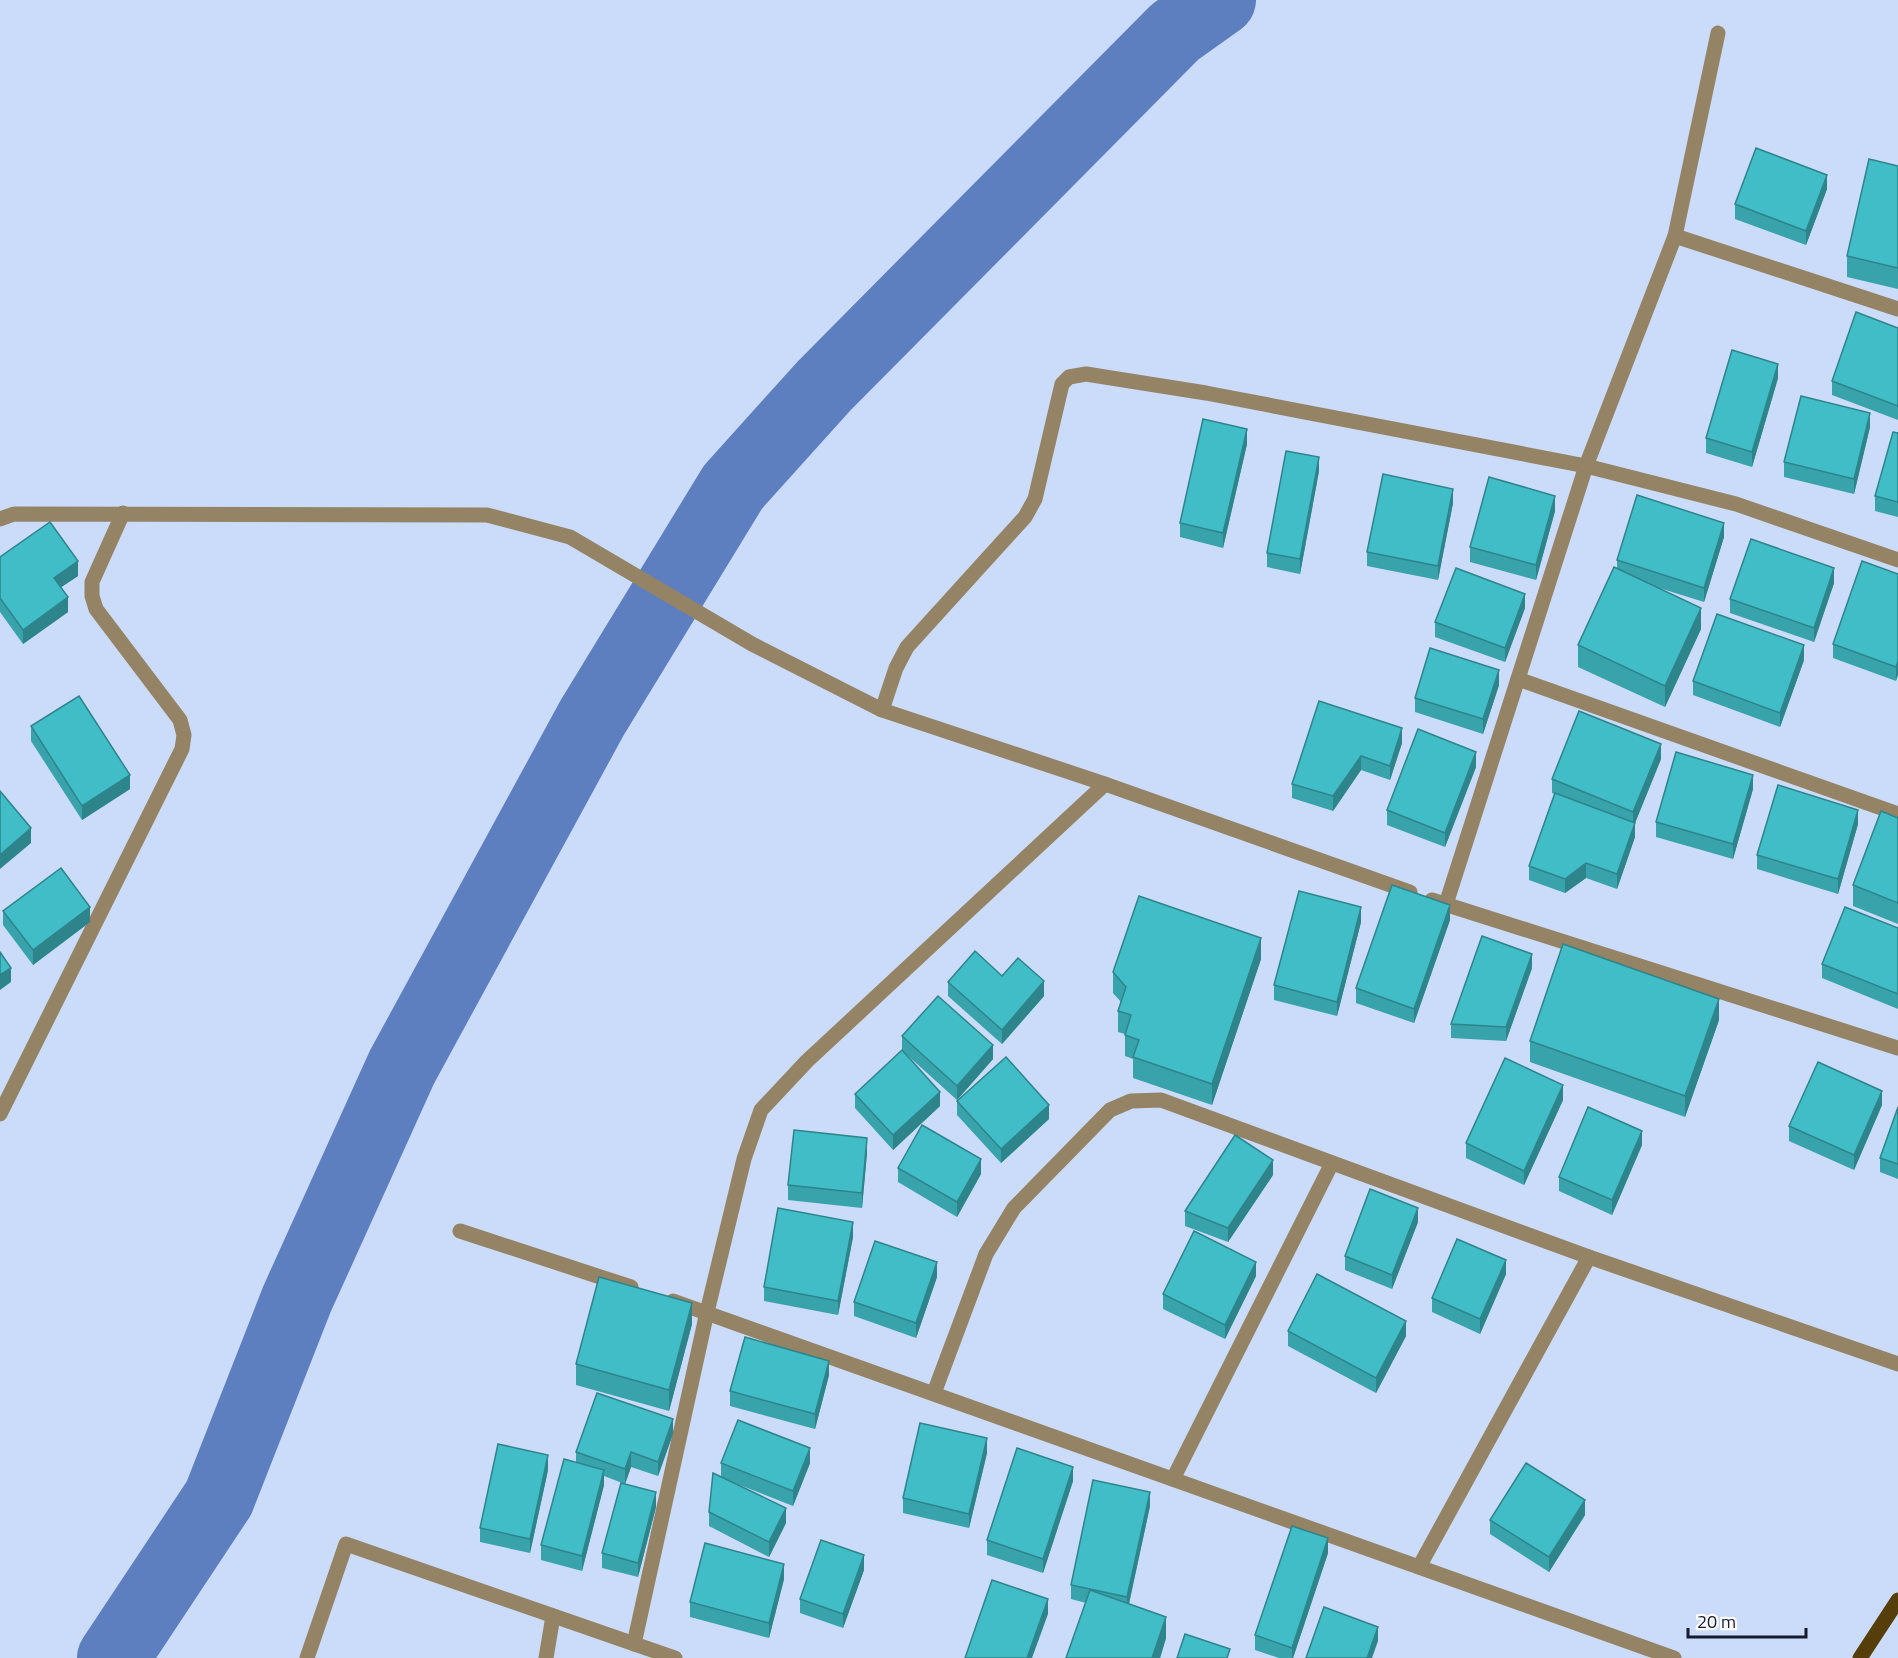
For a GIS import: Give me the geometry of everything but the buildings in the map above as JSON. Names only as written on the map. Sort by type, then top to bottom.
[{"type":"main road","points":[[1860,1658],[1898,1600]]},
{"type":"street","points":[[1446,904],[1586,466],[1675,236],[1718,33]]},
{"type":"street","points":[[1675,236],[1898,309]]},
{"type":"street","points":[[882,710],[896,668],[907,647],[1025,517],[1035,500],[1062,384],[1069,377],[1086,374],[1206,393],[1586,466],[1736,504],[1898,560]]},
{"type":"street","points":[[0,1113],[182,748],[184,735],[180,720],[96,609],[92,596],[92,582],[123,513]]},
{"type":"street","points":[[0,519],[14,514],[123,513],[487,515],[570,537],[752,645],[882,710],[1105,784],[1446,904],[1898,1048]]},
{"type":"street","points":[[1518,679],[1898,814]]},
{"type":"street","points":[[634,1644],[707,1312],[744,1159],[761,1110],[807,1061],[1105,784]]},
{"type":"street","points":[[934,1393],[986,1254],[1014,1208],[1110,1110],[1131,1101],[1161,1100],[1589,1257],[1898,1364]]},
{"type":"street","points":[[1173,1479],[1332,1163]]},
{"type":"street","points":[[460,1231],[707,1312],[1674,1658]]},
{"type":"street","points":[[1419,1567],[1589,1257]]},
{"type":"street","points":[[307,1658],[345,1544],[675,1658]]},
{"type":"street","points":[[546,1658],[553,1616]]},
{"type":"waterway","points":[[113,1658],[219,1498],[297,1299],[402,1067],[592,718],[733,487],[824,386],[1175,32],[1220,0]]}]
